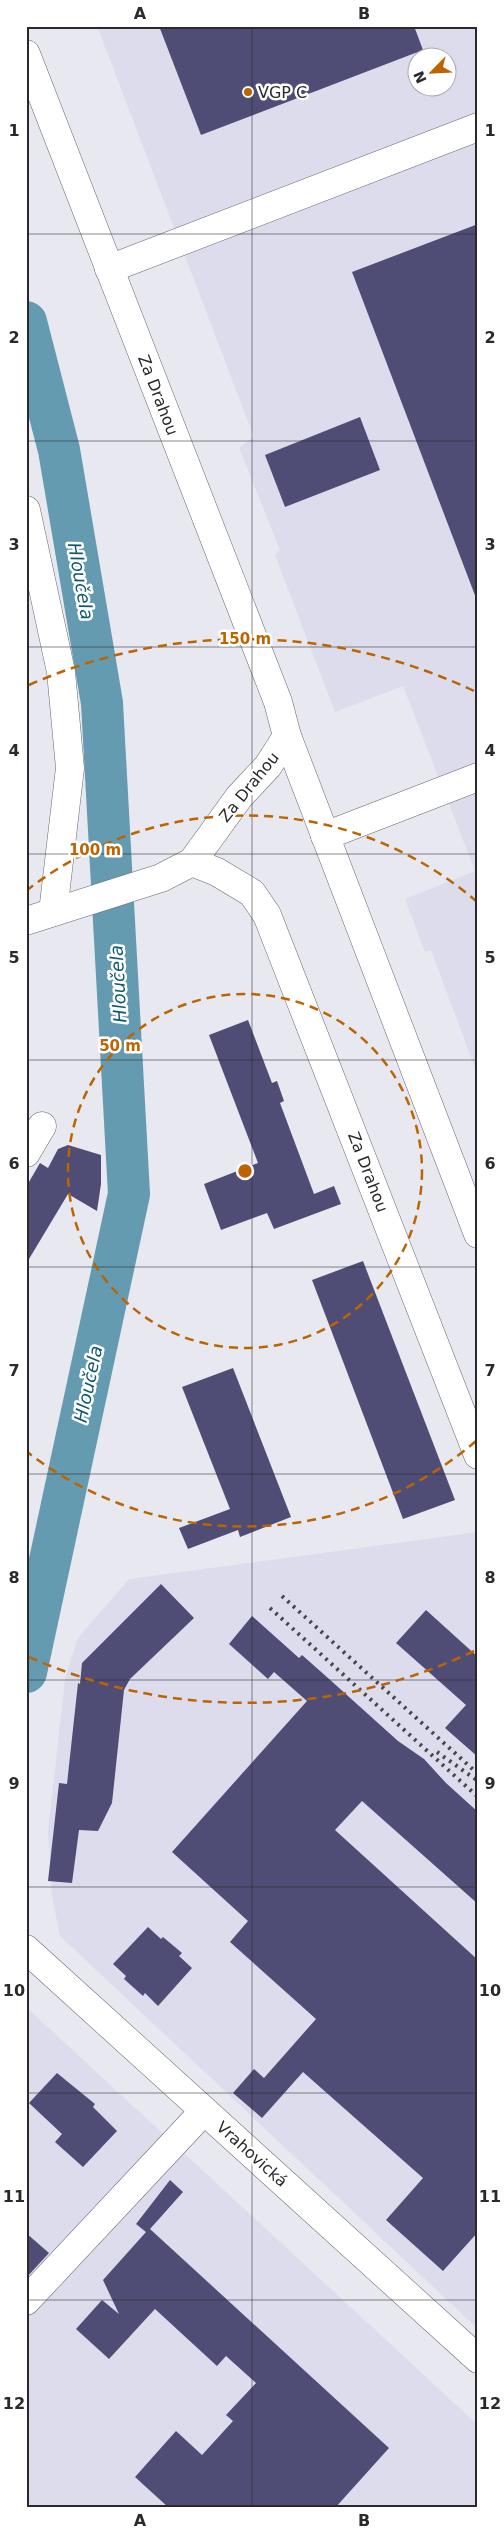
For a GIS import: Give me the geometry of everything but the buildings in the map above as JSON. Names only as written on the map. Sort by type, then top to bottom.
[{"type":"street","name":"Za Drahou","points":[[26,54],[164,413],[278,702],[287,736],[478,1234]]},
{"type":"street","points":[[109,269],[478,127]]},
{"type":"street","points":[[26,510],[30,542],[61,672],[70,768],[53,912]]},
{"type":"street","name":"Za Drahou","points":[[287,736],[268,766],[238,798],[192,862],[217,872],[252,893],[267,915],[478,1455]]},
{"type":"street","points":[[325,836],[478,777]]},
{"type":"street","points":[[26,921],[161,878],[192,862]]},
{"type":"street","points":[[26,1153],[42,1126]]},
{"type":"street","name":"Vrahovická","points":[[28,1951],[478,2359]]},
{"type":"street","points":[[26,2301],[204,2112]]},
{"type":"shaded area","points":[[97,26],[478,26],[478,1076],[431,950],[425,952],[405,899],[475,871],[403,686],[335,712],[275,555],[280,550],[239,448],[254,437]]},
{"type":"shaded area","points":[[478,1532],[478,2329],[60,1936],[52,1896],[48,1831],[65,1679],[77,1639],[129,1579]]},
{"type":"shaded area","points":[[26,2007],[478,2425],[478,2508],[26,2508]]},
{"type":"waterway","name":"Hloučela","points":[[26,322],[59,450],[102,703],[129,1194],[26,1672]]},
{"type":"railway","points":[[282,1596],[478,1774]]},
{"type":"railway","points":[[270,1608],[478,1797]]},
{"type":"railway","points":[[437,1752],[478,1781]]},
{"type":"place","name":"VGP C","points":[[248,92]]}]
